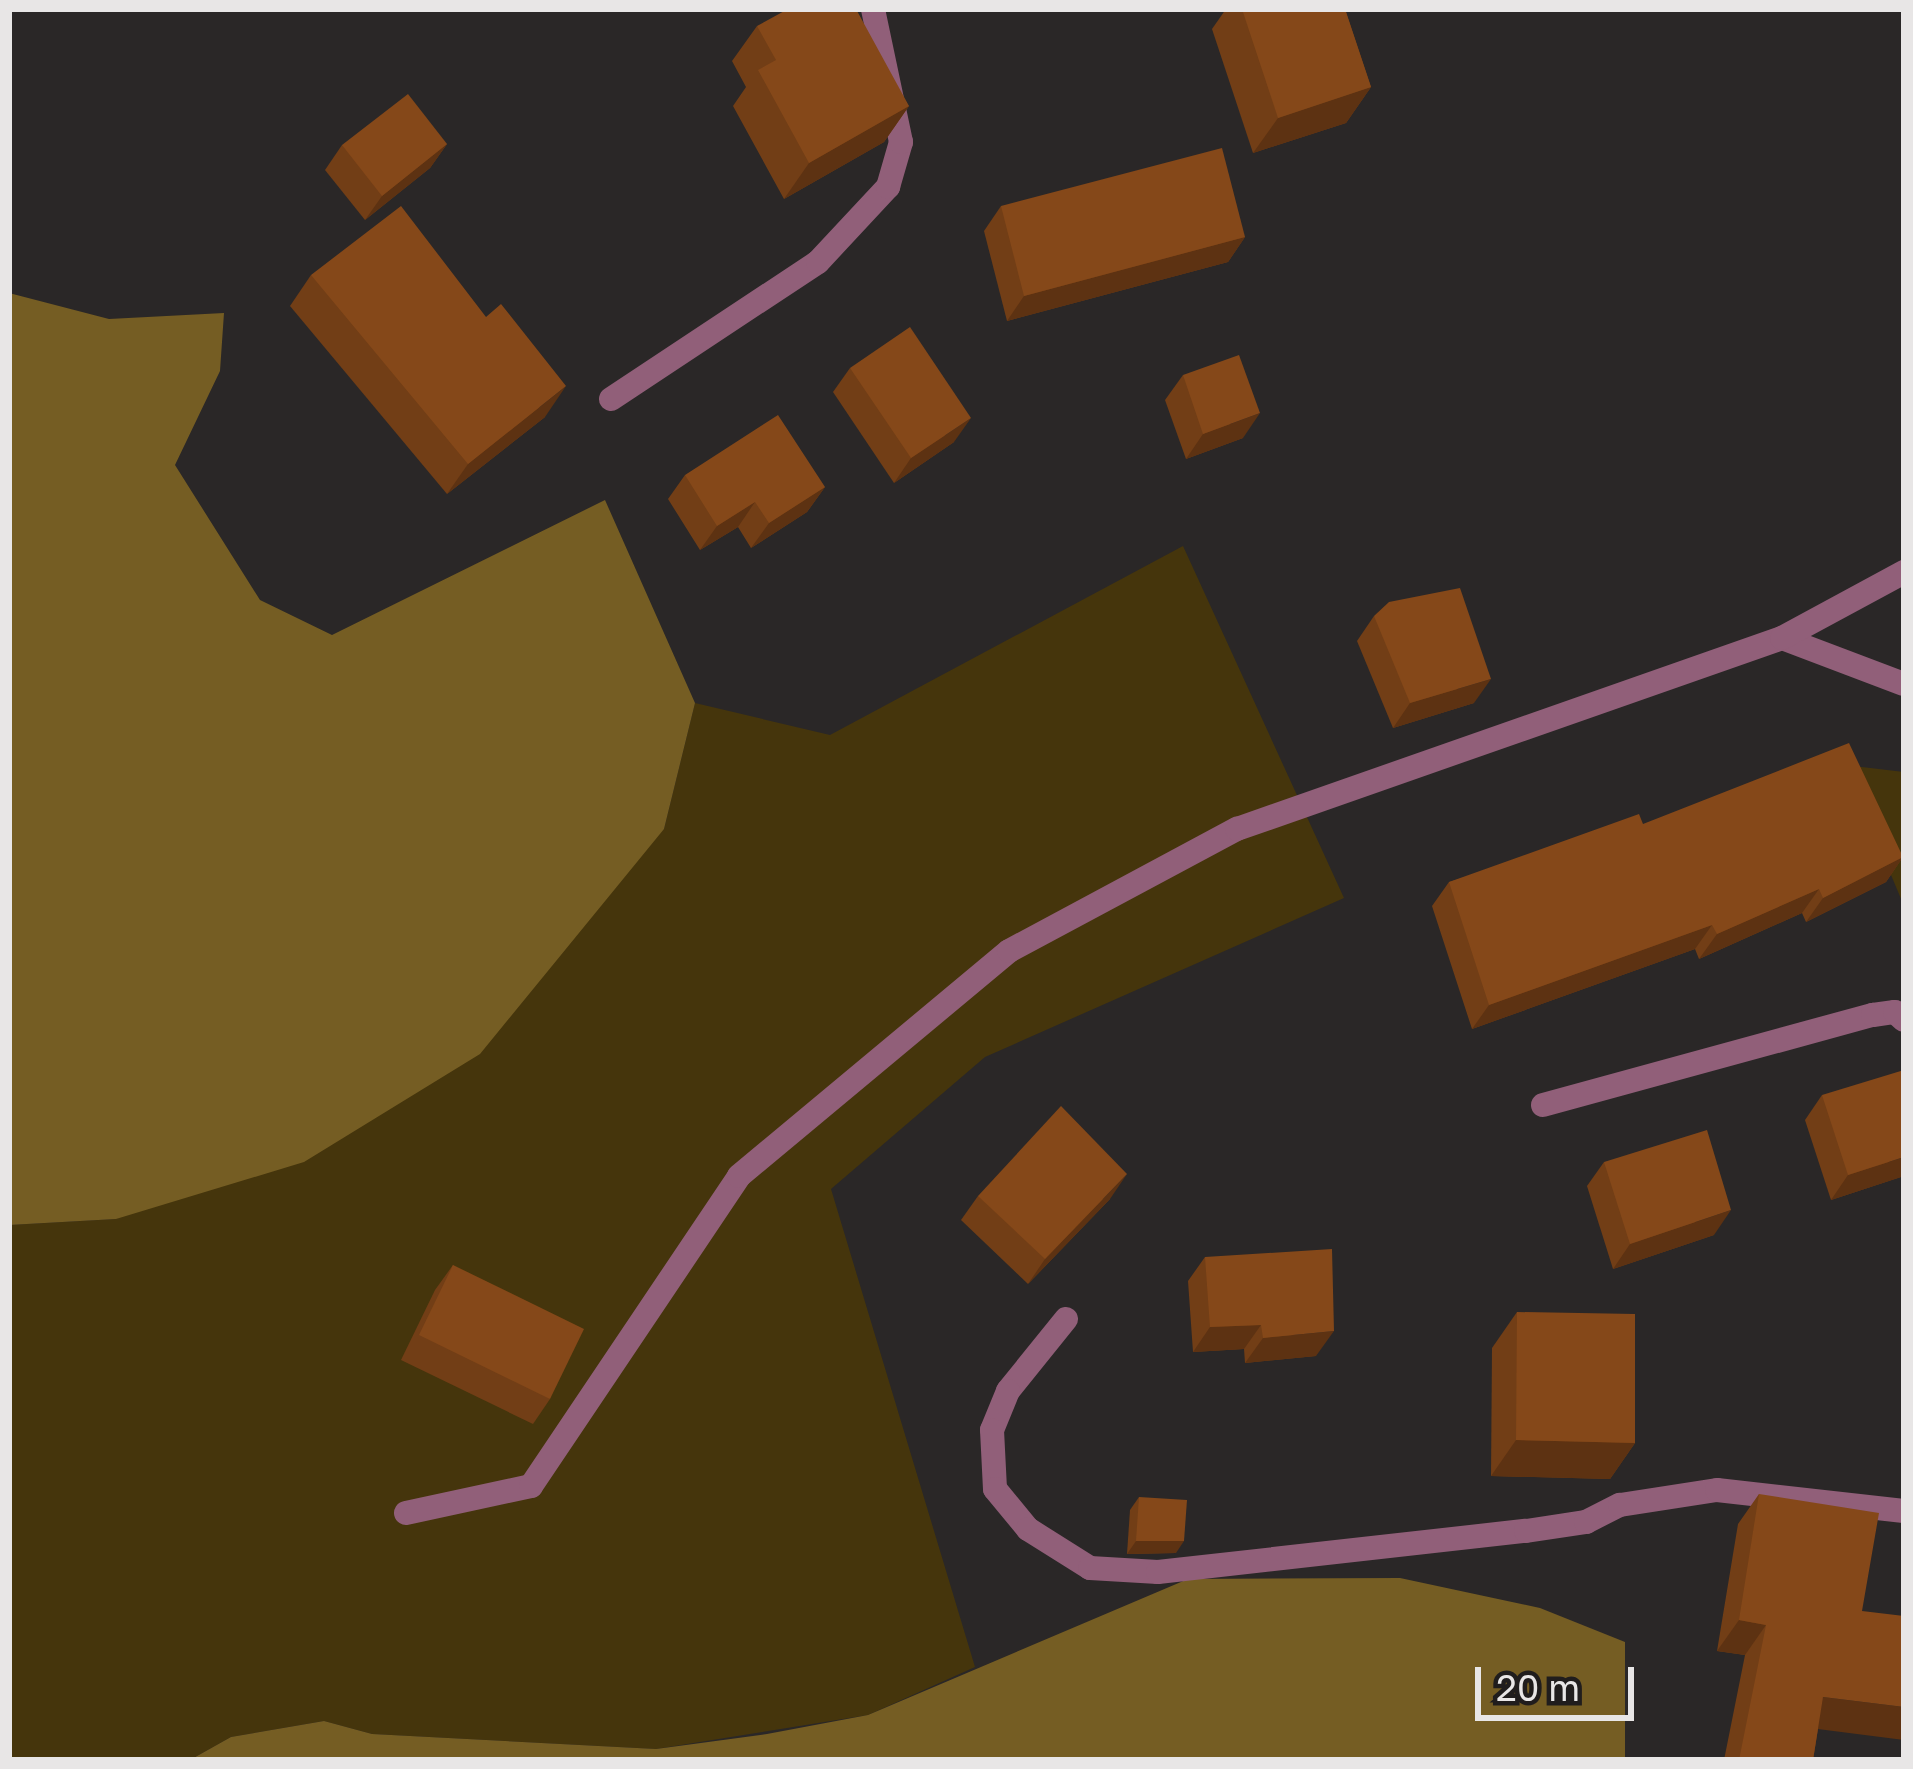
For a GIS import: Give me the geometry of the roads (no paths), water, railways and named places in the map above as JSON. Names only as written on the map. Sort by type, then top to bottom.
[{"type":"street","points":[[610,399],[818,262],[888,187],[901,142],[873,9]]},
{"type":"street","points":[[406,1514],[531,1486],[739,1176],[1009,951],[1238,829],[1782,638],[1904,572]]},
{"type":"street","points":[[1782,638],[1904,684]]},
{"type":"street","points":[[1543,1105],[1873,1016],[1895,1012],[1904,1020]]},
{"type":"street","points":[[1066,1319],[1008,1391],[992,1430],[994,1489],[1028,1529],[1090,1568],[1158,1572],[1434,1542],[1586,1522],[1620,1505],[1717,1490],[1904,1511]]}]
